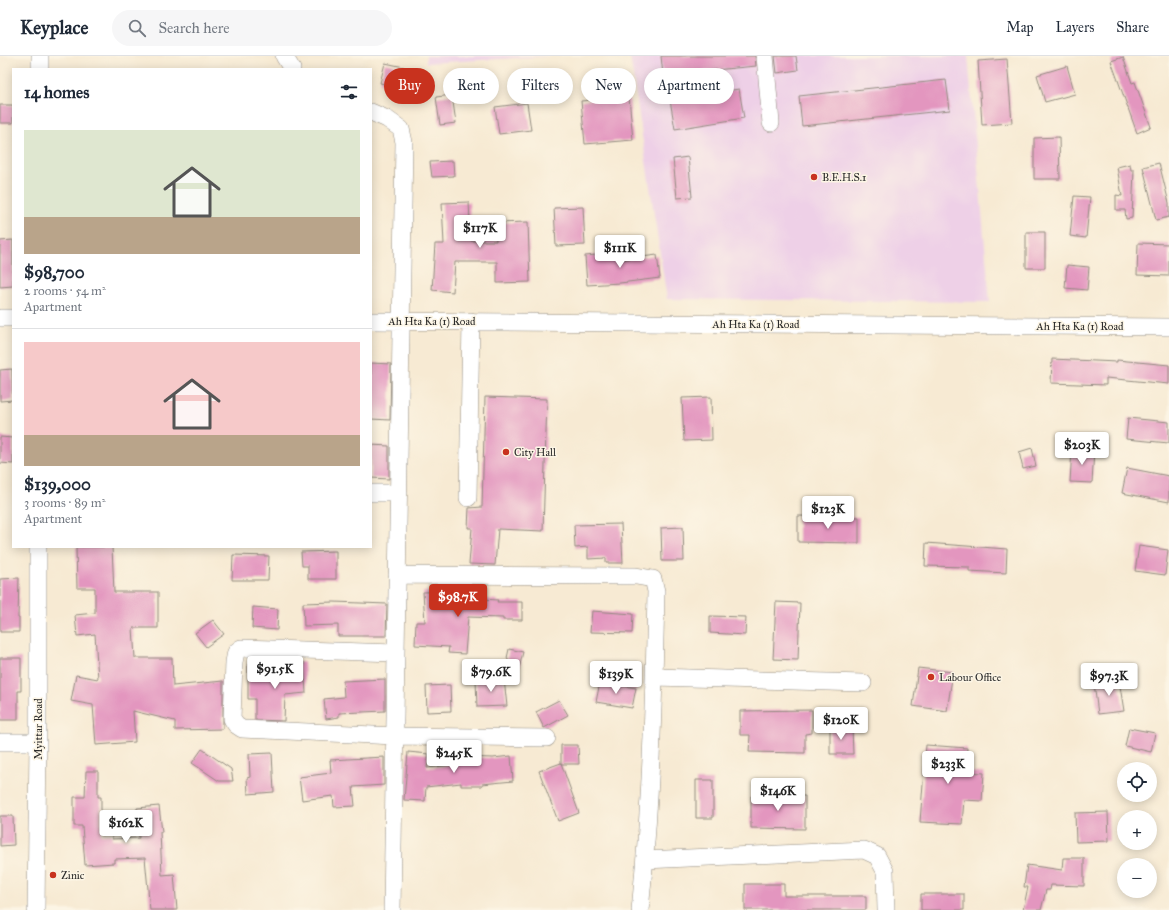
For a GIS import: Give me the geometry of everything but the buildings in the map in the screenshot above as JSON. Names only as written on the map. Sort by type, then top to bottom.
[{"type":"street","points":[[40,56],[40,68]]},
{"type":"street","points":[[284,56],[291,68]]},
{"type":"street","points":[[765,56],[771,123]]},
{"type":"street","points":[[372,112],[387,119],[401,129],[404,142],[392,910]]},
{"type":"street","points":[[0,318],[12,318]]},
{"type":"street","name":"Ah Hta Ka (1) Road","points":[[372,321],[1142,327]]},
{"type":"street","points":[[468,498],[472,321]]},
{"type":"street","points":[[1142,327],[1169,328]]},
{"type":"street","points":[[1142,327],[1169,334]]},
{"type":"street","points":[[372,493],[399,493]]},
{"type":"street","name":"Myittar Road","points":[[36,910],[38,548]]},
{"type":"street","points":[[397,575],[636,576],[652,579],[656,591],[654,678],[645,860],[640,910]]},
{"type":"street","points":[[396,653],[241,648],[236,652],[234,662],[232,719],[236,725],[242,728],[395,736],[547,738]]},
{"type":"street","points":[[654,678],[863,684]]},
{"type":"street","points":[[0,742],[38,742]]},
{"type":"street","points":[[645,860],[864,850],[877,856],[885,871],[886,910]]},
{"type":"shaded area","points":[[426,56],[552,56],[426,63]]},
{"type":"shaded area","name":"B.E.H.S.1","points":[[630,56],[968,56],[990,302],[667,299],[636,95],[636,68],[632,68]]},
{"type":"place","name":"B.E.H.S.1","points":[[814,177]]},
{"type":"place","name":"City Hall","points":[[506,452]]},
{"type":"place","name":"Labour Office","points":[[931,677]]},
{"type":"place","name":"Zinic","points":[[53,875]]}]
